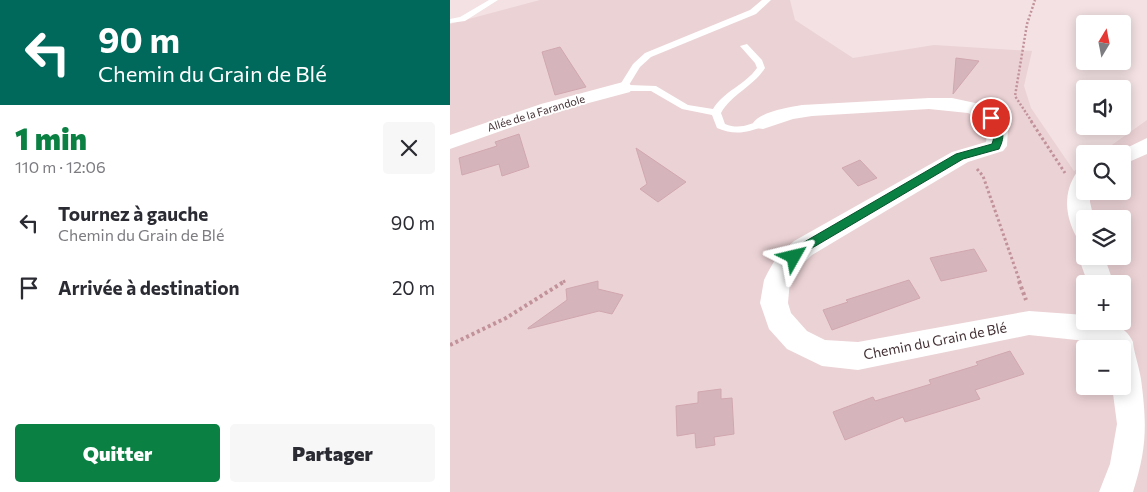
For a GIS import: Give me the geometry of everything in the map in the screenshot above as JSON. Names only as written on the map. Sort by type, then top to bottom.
[{"type":"street","name":"Allée de la Farandole","points":[[450,142],[548,108],[623,88]]},
{"type":"street","name":"Chemin du Grain de Blé","points":[[763,123],[791,114],[816,110],[943,102],[978,110],[991,118],[998,128],[999,138],[996,146],[960,157],[803,248],[785,265],[777,280],[774,303],[779,320],[798,340],[822,353],[858,356],[1029,324],[1059,324],[1086,328],[1117,340]]},
{"type":"street","points":[[1131,153],[1147,145]]},
{"type":"street","name":"Chemin du Grain de Blé","points":[[1116,492],[1127,464],[1133,424],[1128,395]]},
{"type":"lane","points":[[450,21],[462,19],[494,0]]},
{"type":"lane","points":[[623,88],[636,66],[648,55],[753,12],[767,0]]},
{"type":"lane","points":[[716,112],[725,98],[736,93],[758,74],[761,68],[760,62],[744,46]]},
{"type":"lane","points":[[623,88],[653,88],[685,108],[716,112]]},
{"type":"lane","points":[[716,112],[721,126],[733,132],[746,130],[763,123]]},
{"type":"path","points":[[1035,0],[1026,24],[1015,96],[1061,168],[1076,178]]},
{"type":"path","points":[[976,168],[983,176],[1026,301]]},
{"type":"path","points":[[450,345],[506,318],[566,280]]},
{"type":"shaded area","points":[[540,0],[790,0],[795,20],[853,58],[934,45],[1032,51],[1024,86],[1031,108],[1074,171],[1076,170],[1076,200],[1131,200],[1131,145],[1112,145],[1126,135],[1131,135],[1131,131],[1147,120],[1147,492],[450,492],[450,24]]},
{"type":"building","points":[[560,47],[586,87],[555,95],[542,52]]},
{"type":"building","points":[[956,58],[979,61],[953,94]]},
{"type":"building","points":[[519,134],[529,167],[502,176],[499,164],[462,175],[459,158],[497,146],[495,142]]},
{"type":"building","points":[[636,148],[686,182],[658,202],[640,189],[647,184]]},
{"type":"building","points":[[860,160],[877,178],[858,186],[842,168]]},
{"type":"building","points":[[974,249],[987,271],[941,281],[930,258]]},
{"type":"building","points":[[909,280],[920,298],[832,330],[823,310],[848,302],[846,300]]},
{"type":"building","points":[[598,281],[598,289],[623,295],[612,314],[599,311],[528,329],[567,300],[566,289]]},
{"type":"building","points":[[1010,351],[1024,374],[975,390],[980,399],[905,422],[903,417],[845,440],[833,412],[873,397],[875,401],[931,384],[929,380],[978,365],[976,362]]},
{"type":"building","points":[[721,389],[721,399],[732,398],[734,434],[714,437],[715,445],[696,448],[695,433],[677,436],[676,406],[698,403],[698,392]]},
{"type":"route","points":[[794,257],[803,248],[960,157],[996,146],[999,138],[998,128],[991,118]]}]
